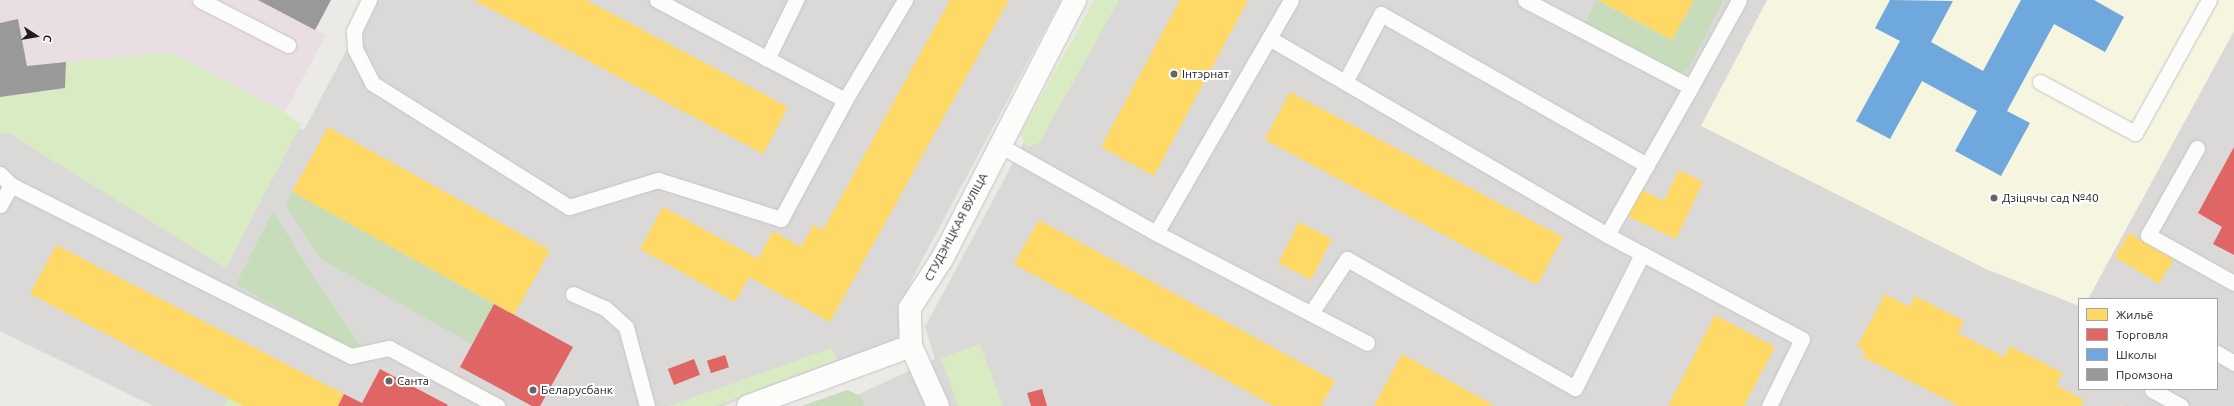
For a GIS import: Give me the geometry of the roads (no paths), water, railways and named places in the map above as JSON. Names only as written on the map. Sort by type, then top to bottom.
[{"type":"street","name":"СТУДЭНЦКАЯ ВУЛІЦА","points":[[911,346],[910,308],[942,259],[999,145],[1075,0]]},
{"type":"street","points":[[748,406],[911,346],[938,406]]},
{"type":"lane","points":[[200,0],[288,44]]},
{"type":"lane","points":[[369,0],[354,30],[355,49],[372,83],[569,207],[658,180],[781,219],[845,100],[905,0]]},
{"type":"lane","points":[[657,0],[845,100]]},
{"type":"lane","points":[[767,59],[796,0]]},
{"type":"lane","points":[[1156,233],[1291,0]]},
{"type":"lane","points":[[1525,0],[1691,86]]},
{"type":"lane","points":[[1607,235],[1739,0]]},
{"type":"lane","points":[[2040,82],[2135,133],[2209,0]]},
{"type":"lane","points":[[1345,82],[1381,14],[1647,165]]},
{"type":"lane","points":[[1269,38],[1607,235],[1802,339],[1769,406]]},
{"type":"lane","points":[[999,145],[1156,233],[1367,343]]},
{"type":"lane","points":[[2197,148],[2148,235],[2234,284]]},
{"type":"lane","points":[[0,205],[5,180],[351,356],[389,348],[497,406]]},
{"type":"lane","points":[[1311,313],[1347,259],[1575,388],[1642,254]]},
{"type":"lane","points":[[573,294],[604,308],[626,327],[647,406]]},
{"type":"lane","points":[[2218,354],[2234,363]]},
{"type":"lane","points":[[2152,390],[2181,406]]},
{"type":"place","name":"Інтэрнат","points":[[1174,74]]},
{"type":"place","name":"Дзіцячы сад №40","points":[[1994,198]]},
{"type":"place","name":"Санта","points":[[389,381]]},
{"type":"place","name":"Беларусбанк","points":[[533,390]]}]
